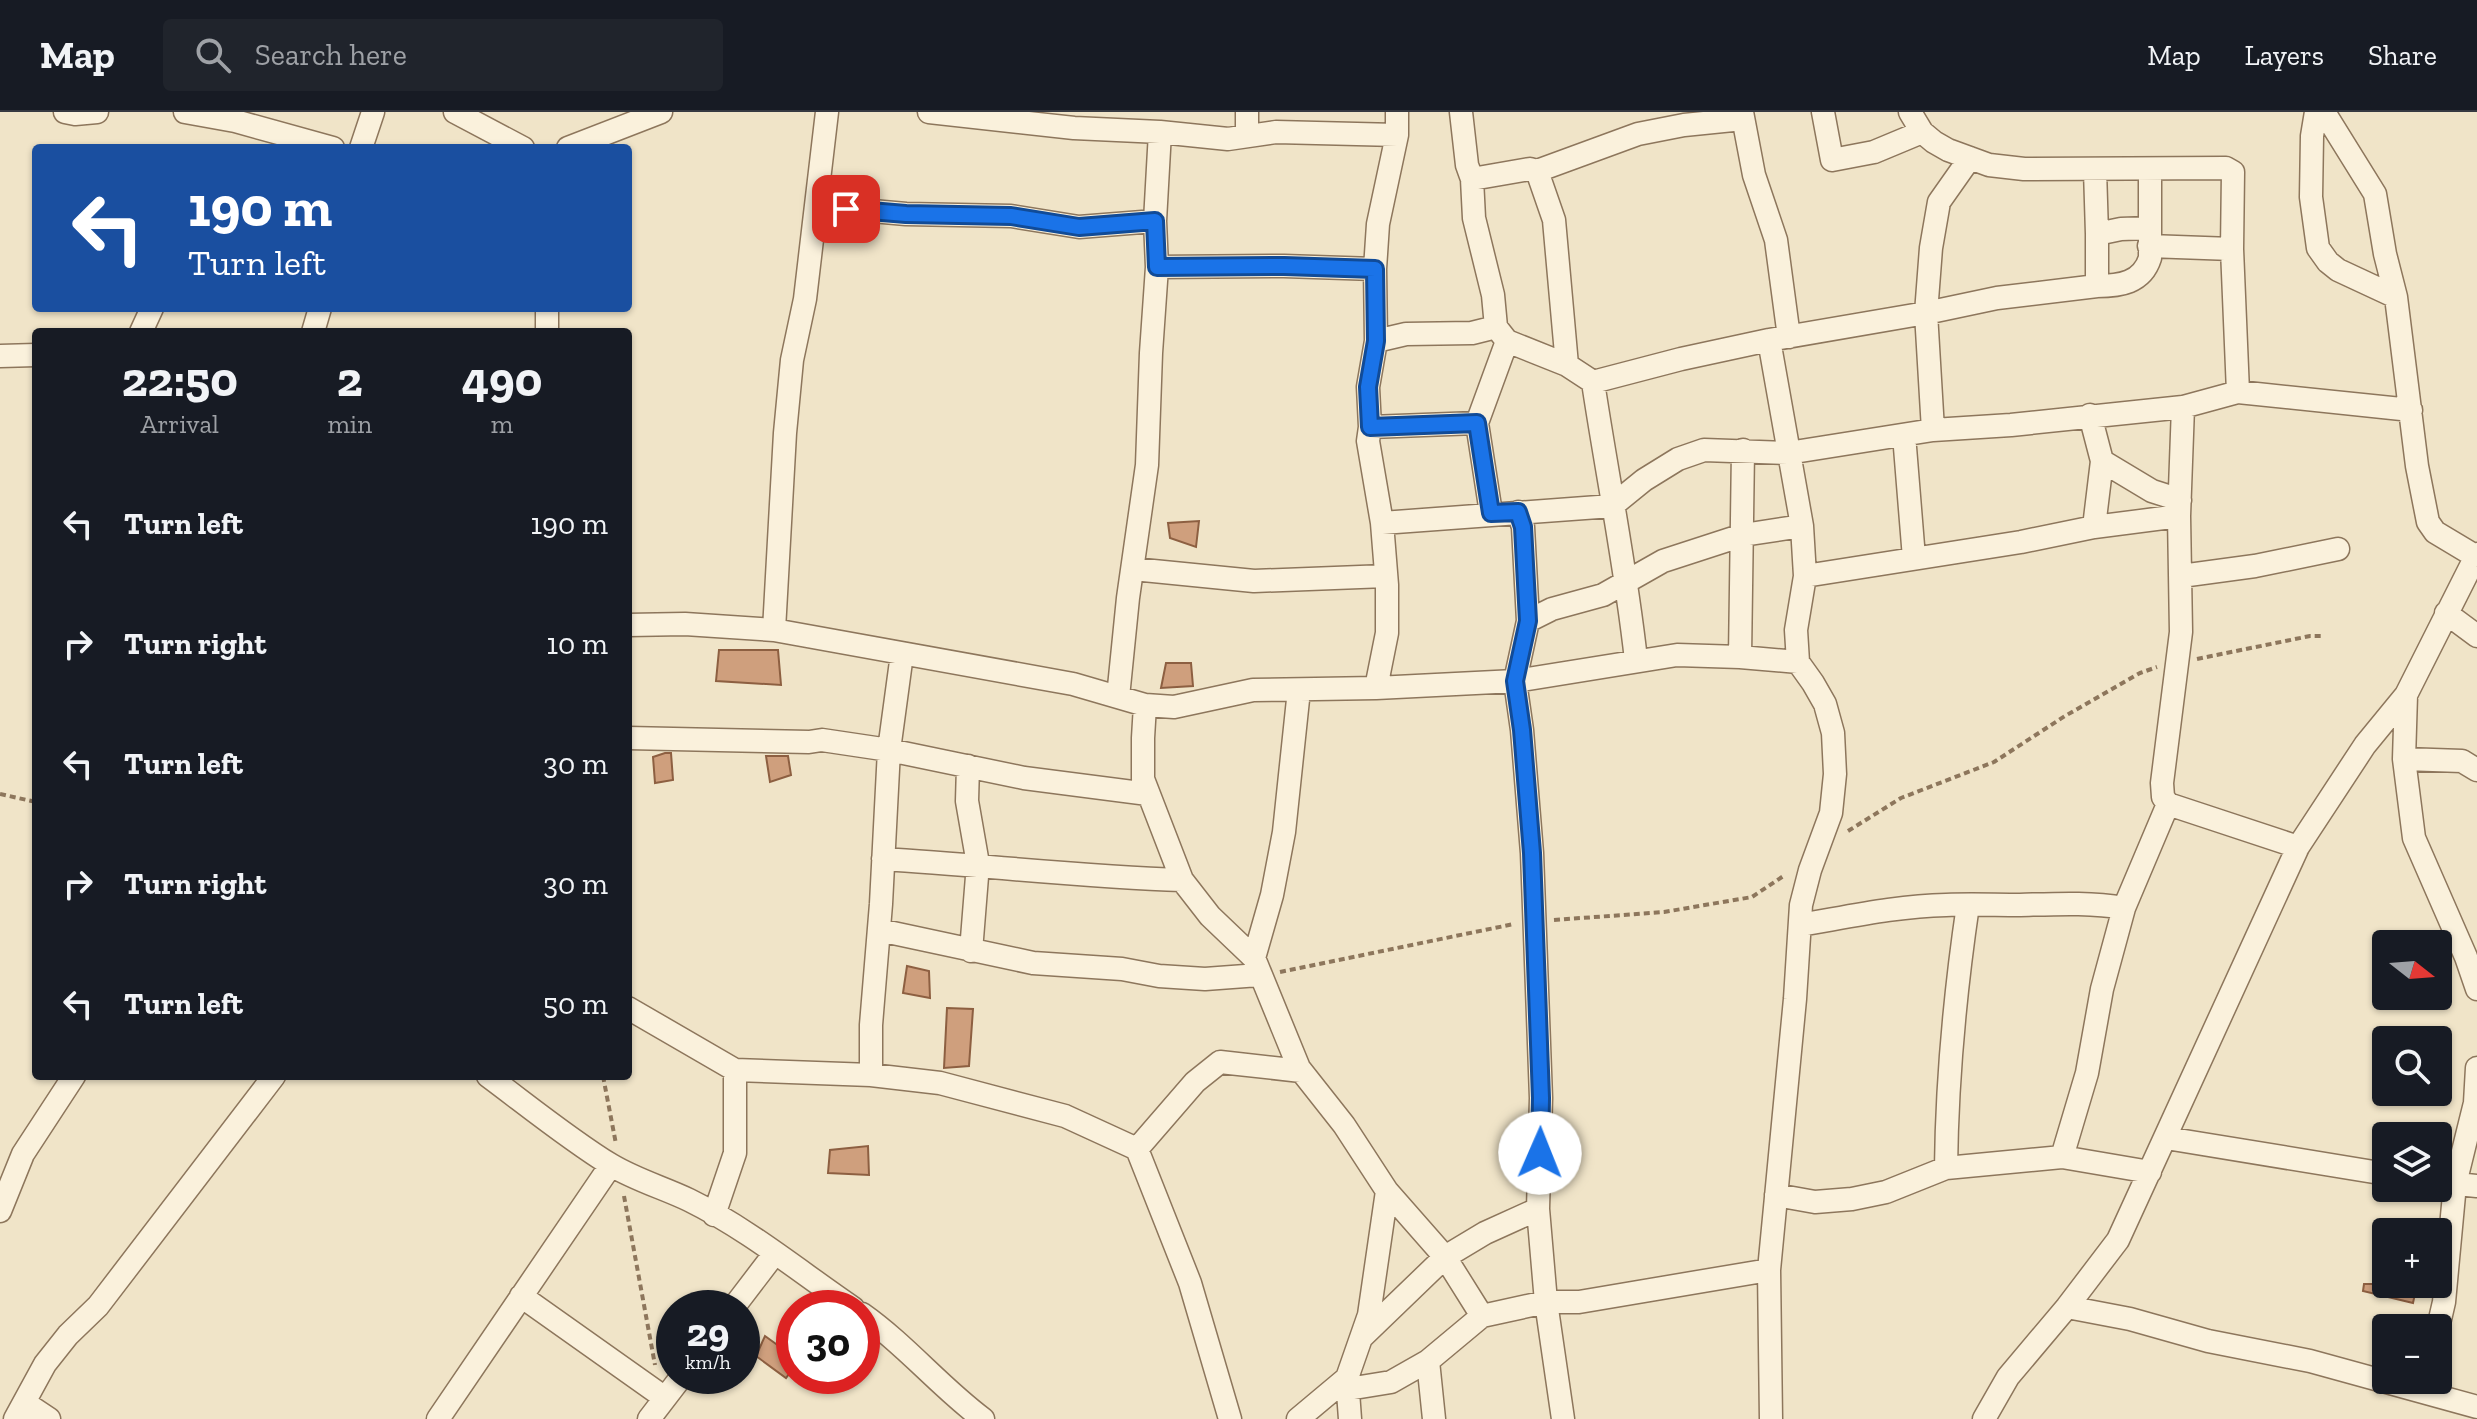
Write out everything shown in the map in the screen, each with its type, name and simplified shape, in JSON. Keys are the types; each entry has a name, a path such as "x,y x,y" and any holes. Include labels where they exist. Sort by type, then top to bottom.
{"street":[{"path":"65,112 97,112"},
{"path":"185,112 236,116 259,138 303,144"},
{"path":"362,144 373,112"},
{"path":"455,112 515,144"},
{"path":"578,144 661,112"},
{"path":"774,630 792,360 805,299 827,112"},
{"path":"929,112 1062,119 1228,139 1276,132 1397,135"},
{"path":"1247,112 1247,136"},
{"path":"1376,688 1387,633 1386,576 1382,523 1368,441 1368,387 1376,341 1378,224 1397,135 1397,112"},
{"path":"1461,112 1467,165 1472,179 1474,218 1501,334 1477,423 1491,513"},
{"path":"1823,112 1832,160 1874,152 1922,132"},
{"path":"1910,112 1922,132 1948,150 1989,165 2095,170 2226,168 2233,172 2232,249 2238,392"},
{"path":"2316,112 2312,136 2311,197 2318,248 2338,270 2396,297"},
{"path":"1988,1418 2008,1377 2118,1240 2298,847 2365,745 2406,695 2476,555 2435,532 2428,522 2417,466 2396,297 2375,194 2324,112"},
{"path":"1472,179 1530,169 1537,171 1636,123 1684,125 1742,116 1754,175 1776,240 1779,338 1788,453 1802,526 1805,576 1796,630 1798,662 1825,704 1833,733 1835,774 1831,813 1801,905 1769,1270 1771,1419"},
{"path":"1118,697 1147,465 1160,132"},
{"path":"1933,430 1926,313 1931,248 1939,202 1970,158"},
{"path":"1376,341 1406,334 1501,334 1567,365 1593,382 1779,338 1997,298 2117,286 2138,278 2147,266 2150,169"},
{"path":"2095,170 2097,286"},
{"path":"1537,171 1554,220 1567,365"},
{"path":"816,206 906,214 1011,216 1079,227 1155,221"},
{"path":"2097,234 2121,229 2149,237 2232,249"},
{"path":"1157,267 1375,269"},
{"path":"0,356 32,355"},
{"path":"1593,382 1627,581 1636,660"},
{"path":"1382,523 1612,506 1644,480 1678,459 1704,450 1788,453 1933,430 2183,407 2238,392 2411,410"},
{"path":"2183,407 2181,632 2162,783 2163,797 2168,804 2298,847"},
{"path":"2090,415 2102,461 2094,527"},
{"path":"1370,427 1477,423"},
{"path":"1904,435 1914,558"},
{"path":"1740,657 1743,450"},
{"path":"2102,461 2180,508"},
{"path":"1805,576 2021,542 2180,508"},
{"path":"1518,512 1523,527 1528,621 1515,681 1535,919 1541,1098 1538,1209 1546,1302 1563,1419"},
{"path":"1528,621 1552,609 1603,595 1663,561 1743,535 1802,526"},
{"path":"2181,576 2255,566 2338,549"},
{"path":"1133,569 1254,581 1386,576"},
{"path":"2446,613 2477,636"},
{"path":"632,625 685,624 774,630 1073,684 1145,705 1174,707 1253,690 1515,681 1677,655 1798,662"},
{"path":"871,1075 871,1025 889,750 902,654"},
{"path":"1256,966 1284,832 1299,690"},
{"path":"2406,695 2404,759 2414,838 2477,989"},
{"path":"1145,705 1143,779 1182,880 1256,966 1301,1071 1344,1125 1387,1191 1445,1257 1482,1316"},
{"path":"894,721 916,755"},
{"path":"632,738 822,740 916,755 1024,778 1148,794"},
{"path":"2404,759 2462,761 2477,770"},
{"path":"968,766 967,801 978,864 971,951"},
{"path":"2062,1157 2087,1073 2102,989 2124,908 2168,804"},
{"path":"883,859 978,864 1097,877 1182,880"},
{"path":"1800,925 1944,905 2065,902 2124,908"},
{"path":"1946,1168 1947,1095 1954,1007 1968,905"},
{"path":"879,930 1033,963 1122,969 1159,976 1205,979 1256,966"},
{"path":"632,1010 735,1070 871,1075 940,1083 1065,1116 1137,1149 1190,1283 1230,1419"},
{"path":"1137,1149 1195,1082 1220,1062 1301,1071"},
{"path":"2441,1314 2457,1184 2475,1103 2477,1068"},
{"path":"714,1215 735,1153 735,1070"},
{"path":"0,1211 23,1154 71,1080"},
{"path":"49,1419 20,1411 45,1364 68,1335 98,1306 271,1080"},
{"path":"494,1080 646,1183 689,1200 775,1253 827,1290"},
{"path":"2166,1138 2372,1172"},
{"path":"1776,1195 1815,1202 1852,1199 1886,1192 1946,1168 2062,1157 2150,1172"},
{"path":"438,1419 615,1161"},
{"path":"1350,1419 1348,1384 1369,1315 1387,1191"},
{"path":"1362,1336 1445,1257 1485,1233 1538,1209"},
{"path":"747,1290 775,1253"},
{"path":"1298,1419 1348,1384 1391,1382 1428,1361 1482,1316 1546,1302 1579,1302 1769,1270"},
{"path":"521,1296 665,1398"},
{"path":"2067,1307 2130,1319 2208,1341 2372,1374"},
{"path":"880,1327 953,1396 983,1419"},
{"path":"1428,1361 1434,1419"},
{"path":"649,1419 668,1394"},
{"path":"2445,1394 2477,1407"}],"path":[{"path":"1256,966 1305,968 1535,919 1664,912 1752,897 1816,855 1836,838 1901,798 1994,762 2140,673 2177,661 2324,636"},
{"path":"0,794 32,801"},
{"path":"604,1080 615,1161"},
{"path":"623,1187 655,1365"}],"building":[{"path":"1199,521 1196,547 1170,538 1168,523"},
{"path":"719,650 778,650 781,685 716,681"},
{"path":"1166,663 1191,663 1193,686 1161,688"},
{"path":"671,753 673,780 655,783 653,757"},
{"path":"766,756 788,756 791,775 770,782"},
{"path":"907,966 929,971 930,998 903,993"},
{"path":"947,1008 973,1009 969,1066 944,1068"},
{"path":"868,1146 869,1175 828,1173 830,1150"},
{"path":"2364,1284 2372,1284 2372,1293 2363,1291"},
{"path":"2392,1298 2414,1298 2413,1303"},
{"path":"765,1336 776,1344 776,1371 760,1359 760,1347"}],"route":[{"path":"846,209 906,214 1011,216 1079,227 1155,221 1157,267 1375,269 1376,341 1368,387 1370,427 1477,423 1491,513 1518,512 1523,527 1528,621 1515,681 1532,853 1541,1098 1540,1153"}]}
